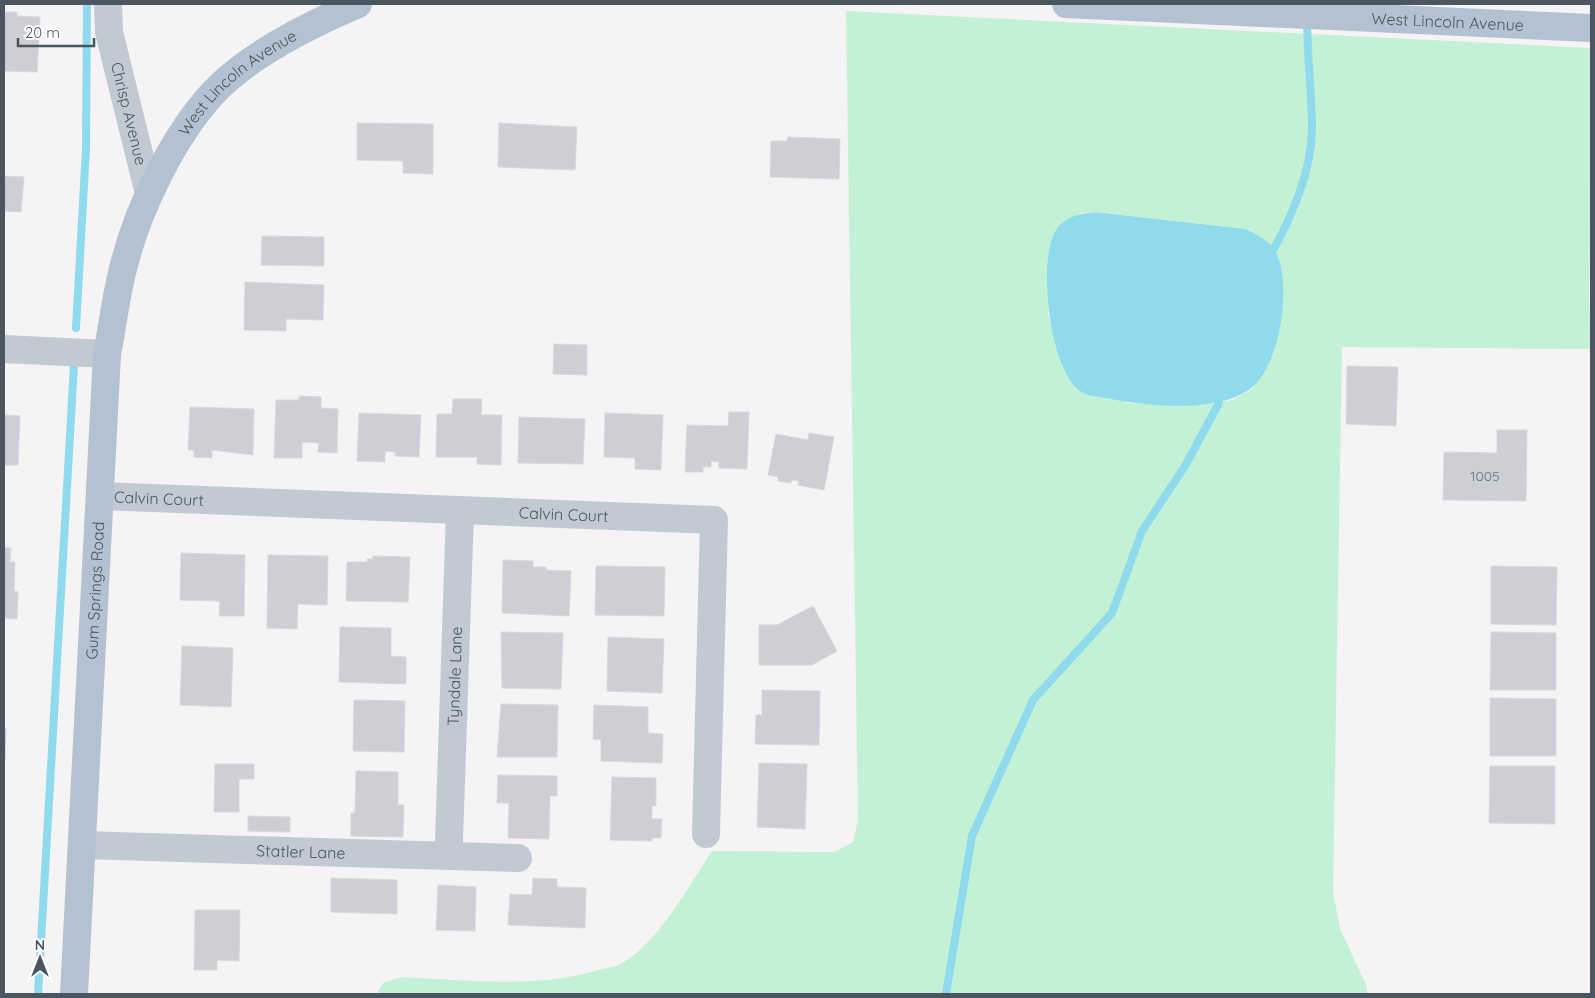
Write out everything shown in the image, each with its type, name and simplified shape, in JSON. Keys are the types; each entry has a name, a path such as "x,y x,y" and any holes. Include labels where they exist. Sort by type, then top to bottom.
{"main road":[{"name":"West Lincoln Avenue","path":"149,194 179,137 215,91 255,59 309,25 358,4"},
{"name":"West Lincoln Avenue","path":"1066,4 1591,28"},
{"name":"Gum Springs Road","path":"74,994 107,354 124,264 149,194"}],"street":[{"name":"Chrisp Avenue","path":"108,4 109,32 149,194"},
{"path":"4,349 107,354"},
{"name":"Calvin Court","path":"100,496 714,520 706,834"},
{"name":"Tyndale Lane","path":"449,841 460,511"},
{"name":"Statler Lane","path":"82,845 518,858"}],"green space":[{"path":"846,11 1591,48 1589,302 1591,349 1342,347 1333,892 1340,929 1367,987 1367,994 377,994 383,983 402,977 501,982 550,980 619,965 635,954 660,928 683,897 712,851 834,852 853,842 858,820","holes":["1095,212 1245,229 1277,338 1266,368 1252,389 1233,400 1219,403 1182,406 1127,403 1064,371 1048,312 1080,213"]}],"water":[{"path":"1095,212 1245,229 1263,239 1273,248 1280,262 1283,280 1281,322 1269,362 1261,378 1250,389 1236,397 1219,402 1180,406 1122,401 1092,396 1084,393 1072,383 1055,344 1050,319 1047,294 1049,249 1054,234 1061,224 1071,217"}],"building":[{"path":"4,12 17,12 17,16 40,17 37,72 4,71"},
{"path":"357,123 433,124 433,174 403,173 403,161 357,160"},
{"path":"499,123 577,127 575,170 498,167"},
{"path":"788,137 840,139 839,179 770,177 771,141 787,141"},
{"path":"4,176 24,177 21,212 4,211"},
{"path":"262,236 324,237 324,266 261,265"},
{"path":"245,282 324,285 323,320 286,319 286,331 244,330"},
{"path":"554,344 587,345 587,375 553,374"},
{"path":"1347,366 1398,367 1396,426 1346,424"},
{"path":"299,396 321,397 321,408 338,409 337,453 318,452 319,443 302,442 302,458 274,458 276,400 299,400"},
{"path":"453,399 482,399 481,415 502,415 501,465 477,464 477,457 436,457 437,414 452,414"},
{"path":"190,407 254,409 253,455 212,450 212,458 194,457 194,450 188,450"},
{"path":"729,412 749,412 747,469 719,468 719,462 711,461 711,467 703,467 703,472 685,472 687,425 728,426"},
{"path":"359,413 421,415 419,457 395,456 395,452 385,451 385,462 357,461"},
{"path":"605,413 663,415 661,470 635,469 635,458 604,457"},
{"path":"4,415 20,416 18,465 4,465"},
{"path":"519,417 585,419 583,464 518,463"},
{"path":"1497,430 1527,430 1526,501 1443,500 1444,452 1497,453"},
{"path":"809,433 834,437 824,490 798,485 799,481 792,480 791,483 778,481 778,477 768,475 776,434 808,440"},
{"path":"4,547 11,548 10,562 15,562 14,591 18,592 17,619 4,618"},
{"path":"181,553 245,555 244,616 219,616 220,601 180,600"},
{"path":"268,555 328,556 327,605 298,604 297,629 267,628"},
{"path":"373,556 410,557 408,602 346,601 347,562 367,562 367,559 373,559"},
{"path":"503,560 533,561 533,567 546,567 546,570 571,571 569,616 502,613"},
{"path":"596,566 665,567 664,616 595,615"},
{"path":"1491,566 1557,567 1556,625 1491,624"},
{"path":"813,606 837,651 812,665 759,665 759,625 777,625"},
{"path":"340,627 391,628 391,656 406,657 406,684 339,682"},
{"path":"501,632 563,633 561,689 502,688"},
{"path":"1491,632 1556,633 1556,690 1490,690"},
{"path":"608,637 664,639 662,693 607,691"},
{"path":"182,646 233,648 231,707 180,705"},
{"path":"762,690 820,691 819,745 755,744 756,715 762,715"},
{"path":"1490,698 1556,699 1556,756 1490,756"},
{"path":"354,700 405,701 404,752 353,751"},
{"path":"501,704 558,705 557,757 497,757"},
{"path":"594,705 648,707 648,733 663,734 662,763 601,761 601,740 593,739"},
{"path":"4,728 6,728 5,761 4,761"},
{"path":"759,763 807,764 805,829 757,827"},
{"path":"215,764 254,764 254,779 239,779 239,812 214,812"},
{"path":"1490,766 1555,766 1555,824 1489,823"},
{"path":"356,771 398,772 398,805 404,805 403,837 351,836 351,813 355,813"},
{"path":"498,775 557,776 557,796 550,796 549,839 508,838 509,803 497,803"},
{"path":"612,777 656,778 656,806 652,806 652,819 662,819 661,838 652,838 652,841 610,840"},
{"path":"248,816 290,817 290,832 248,831"},
{"path":"331,878 397,880 397,914 331,912"},
{"path":"533,878 557,879 557,887 586,888 585,928 508,925 510,894 532,895"},
{"path":"438,885 476,887 475,931 436,930"},
{"path":"195,910 240,910 239,961 217,960 217,970 194,970"}],"waterway":[{"path":"76,328 86,149 87,4"},
{"path":"1274,249 1300,192 1311,146 1312,116 1307,18"},
{"path":"38,994 74,365"},
{"path":"946,994 972,836 1033,700 1112,613 1142,531 1185,466 1219,403"}]}
